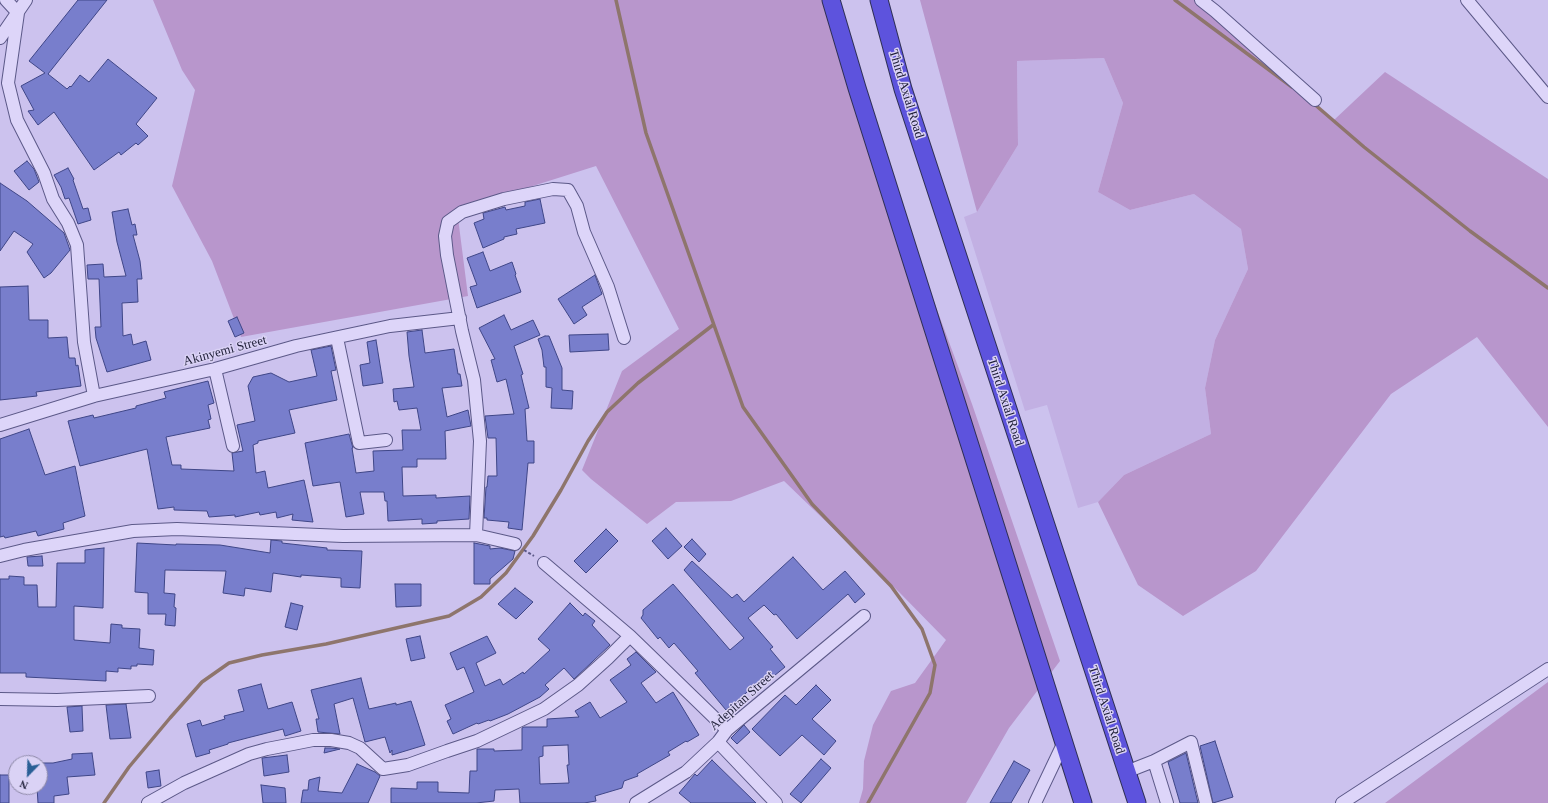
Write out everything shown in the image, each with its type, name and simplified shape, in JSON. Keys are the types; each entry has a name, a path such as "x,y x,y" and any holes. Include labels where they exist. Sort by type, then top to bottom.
{"highway":[{"path":"830,0 1083,803"},
{"name":"Third Axial Road","path":"879,0 903,89 1137,803"}],"street":[{"path":"6,0 18,13"},
{"path":"0,38 26,0"},
{"path":"1201,0 1315,100"},
{"path":"1467,0 1548,97"},
{"path":"18,13 8,83 17,120 44,173 53,198 68,223 77,245 84,342 94,396"},
{"path":"476,535 480,441 474,380 447,255 445,236 448,222 462,212 504,199 553,188 568,190 577,206 584,232 608,287 624,338"},
{"name":"Akinyemi Street","path":"0,425 94,396 215,369 296,346 390,326 460,318"},
{"path":"337,338 359,443 386,440"},
{"path":"215,369 233,446"},
{"path":"0,556 24,550 133,531 176,529 343,536 476,535 518,546"},
{"path":"540,560 630,636 727,730"},
{"name":"Adepitan Street","path":"636,803 686,772 718,742 727,730 864,616"},
{"path":"148,803 184,783 267,748 331,740 349,743 360,748 383,769 408,765 440,754 477,741 544,709 578,685 630,636"},
{"path":"1342,803 1548,669"},
{"path":"0,699 57,700 150,696"},
{"path":"718,742 776,803"},
{"path":"1035,803 1064,742"},
{"path":"1126,772 1154,761 1191,742 1206,803"},
{"path":"1154,761 1167,803"}],"path":[{"path":"518,546 540,560"}],"shaded area":[{"path":"153,0 838,0 861,105 972,404 1060,661 1009,728 966,803 859,803 863,789 864,761 873,725 891,691 915,683 946,640 899,592 784,481 731,501 676,502 647,524 582,470 622,371 679,329 596,166 457,210 468,296 241,337 212,261 172,186 195,90 182,70"},
{"path":"920,0 1194,0 1334,120 1385,72 1548,179 1548,427 1477,337 1391,394 1256,571 1183,616 1138,585 1098,502 1124,475 1211,434 1205,388 1215,340 1248,269 1241,229 1194,194 1130,210 1098,192 1123,103 1104,58 1017,61 1018,145 977,212"},
{"path":"1104,58 1123,103 1098,192 1130,210 1194,194 1241,229 1248,269 1215,340 1205,388 1211,434 1124,475 1098,502 1078,508 1047,405 1025,411 964,217 977,212 1018,145 1017,61"},
{"path":"1548,682 1548,803 1385,803"}],"building":[{"path":"78,0 107,0 48,74 67,89 70,86 71,87 80,75 89,82 108,59 157,98 136,124 148,136 138,145 136,143 121,155 119,152 94,170 54,112 38,125 28,111 34,110 21,86 45,73 29,61"},
{"path":"27,161 34,169 39,182 29,190 14,171"},
{"path":"68,168 74,179 73,180 83,209 88,208 91,220 78,224 69,198 65,199 61,187 54,175"},
{"path":"0,183 27,201 64,233 70,250 51,273 44,278 27,252 33,244 14,231 0,251"},
{"path":"540,199 545,223 516,229 517,234 504,237 504,239 483,248 474,223 484,219 483,213 505,207 506,210 525,206 525,202"},
{"path":"128,209 132,225 135,224 137,235 133,235 140,261 142,279 137,279 138,302 122,303 123,336 131,334 133,345 146,341 151,360 107,372 96,338 95,327 101,327 99,279 88,279 87,265 103,264 104,277 126,276 117,242 112,212"},
{"path":"483,252 490,271 512,262 521,292 477,308 470,287 477,285 467,258"},
{"path":"595,275 602,294 582,307 587,315 574,324 558,299"},
{"path":"28,286 29,320 48,320 48,338 67,337 69,358 75,358 76,366 78,365 81,386 36,392 37,396 0,400 0,287"},
{"path":"504,315 511,330 533,320 540,335 514,346 523,374 521,375 529,408 525,409 527,441 534,441 534,463 528,463 522,530 508,528 509,522 487,520 487,518 484,518 488,476 497,476 496,438 488,438 485,416 514,414 506,379 497,382 491,360 495,359 479,328"},
{"path":"237,317 244,333 235,337 228,321"},
{"path":"422,330 425,353 454,349 458,374 460,374 462,386 442,388 447,417 468,410 471,426 445,431 446,459 417,459 417,467 402,467 403,496 436,495 436,498 470,496 469,519 437,521 437,523 422,524 422,519 388,521 387,501 385,501 384,492 360,492 364,514 346,517 340,482 313,486 305,443 349,434 353,448 356,473 374,471 373,451 403,450 402,430 421,430 417,408 399,410 397,401 394,402 393,389 414,387 407,332"},
{"path":"608,334 609,350 570,352 569,335"},
{"path":"549,336 562,368 562,390 573,391 572,409 551,408 552,388 546,387 546,367 544,367 542,350 538,339"},
{"path":"376,340 383,383 363,386 360,365 370,363 367,342"},
{"path":"331,346 336,370 331,371 337,400 289,410 295,433 258,441 258,443 253,445 256,473 265,471 268,488 304,480 313,522 292,520 293,514 277,518 276,512 260,515 259,512 235,517 235,515 209,517 207,511 174,510 174,507 158,509 147,449 80,466 68,421 93,415 94,418 136,408 136,406 166,398 164,392 208,381 214,403 208,405 211,419 208,420 210,428 166,437 172,465 181,465 181,469 234,471 232,453 243,451 237,425 255,421 248,386 253,377 271,373 289,382 317,376 311,350"},
{"path":"29,429 45,475 75,466 85,516 63,523 64,529 38,536 36,531 5,538 4,536 0,537 0,439"},
{"path":"666,528 682,546 668,559 652,541"},
{"path":"606,529 618,541 586,573 574,561"},
{"path":"692,539 706,554 699,562 684,547"},
{"path":"271,540 282,541 282,543 327,548 327,550 362,551 360,588 341,587 341,578 301,575 301,577 273,573 271,592 245,588 244,596 223,593 226,571 165,570 164,593 175,594 175,626 165,625 166,614 148,614 148,593 135,592 137,543 220,545 270,553"},
{"path":"474,543 490,546 490,549 500,548 515,551 513,559 490,579 490,584 474,584"},
{"path":"104,548 103,608 74,606 74,640 110,643 111,624 122,625 122,628 140,629 139,648 154,650 153,665 137,664 137,666 131,666 131,669 118,668 118,672 106,671 106,681 26,677 26,673 0,673 0,579 9,579 9,576 24,577 24,585 37,585 38,607 56,607 57,563 85,563 85,550"},
{"path":"42,556 43,566 28,566 27,557"},
{"path":"793,557 823,590 845,571 865,594 855,603 848,594 797,639 776,614 774,615 764,605 748,618 773,647 770,649 785,667 769,680 766,676 726,710 695,673 698,671 674,643 669,648 660,637 658,639 641,618 643,615 643,610 673,584 730,650 744,638 684,570 692,561 732,598 737,594 744,602"},
{"path":"395,584 421,584 421,606 396,607"},
{"path":"515,588 533,602 516,619 498,604"},
{"path":"291,603 303,606 297,630 285,627"},
{"path":"570,603 583,616 585,613 595,621 592,625 610,645 574,679 564,668 545,685 549,689 540,697 508,714 490,721 477,723 453,734 447,721 451,719 445,705 474,692 464,667 457,670 450,653 487,636 496,653 476,663 485,686 500,679 503,685 523,672 524,674 550,650 538,639"},
{"path":"420,636 425,658 411,661 406,639"},
{"path":"636,652 656,672 641,683 656,703 673,692 699,735 668,752 670,755 637,774 638,776 624,781 622,788 595,796 596,801 584,803 520,803 519,789 495,790 494,801 476,803 391,803 391,788 417,789 417,782 438,782 438,792 469,793 470,771 477,771 477,749 494,749 494,751 522,750 522,728 524,727 547,727 547,719 579,717 575,711 590,702 600,718 627,702 610,680 631,665 627,659","holes":["568,745 569,765 567,765 569,783 540,784 539,757 543,756 543,746"]},
{"path":"361,678 369,709 411,701 425,745 392,755 392,750 390,753 385,737 365,742 353,698 334,704 340,734 318,732 316,719 319,719 311,690"},
{"path":"261,684 268,709 292,702 301,731 285,736 283,729 228,743 209,750 210,753 196,757 187,724 200,720 202,726 225,719 224,716 244,711 238,690"},
{"path":"816,685 831,700 812,719 836,741 824,755 802,735 780,756 752,729 785,695 796,705"},
{"path":"126,704 131,738 110,739 106,705"},
{"path":"82,706 83,731 70,732 67,707"},
{"path":"744,725 750,732 737,744 731,738"},
{"path":"1215,741 1233,797 1213,803 1200,746"},
{"path":"325,748 330,748 340,749 324,753"},
{"path":"92,753 95,775 67,777 69,794 54,796 54,803 38,803 38,795 48,795 48,763 72,759 72,754"},
{"path":"1186,753 1198,803 1180,803 1168,762"},
{"path":"287,755 289,772 264,776 262,758"},
{"path":"821,759 831,768 801,803 790,794"},
{"path":"712,760 756,803 691,803 679,793 695,774 697,776"},
{"path":"1014,761 1030,770 1011,803 990,803"},
{"path":"357,764 375,772 380,776 368,803 301,803 303,790 308,790 309,780 320,777 318,791 342,793"},
{"path":"159,770 161,786 148,788 146,772"},
{"path":"0,775 8,775 9,803 0,803"},
{"path":"261,785 285,788 286,803 263,803"}],"waterway":[{"path":"616,0 646,133 743,407 812,504 891,586 922,629 935,665 930,693 868,803"},
{"path":"1175,0 1292,87"},
{"path":"1313,103 1364,147 1470,231 1548,288"},
{"path":"104,803 129,767 202,682 229,663 262,655 326,644 449,616 481,597 506,573 533,536 588,441 607,412 638,383 713,325"}]}
